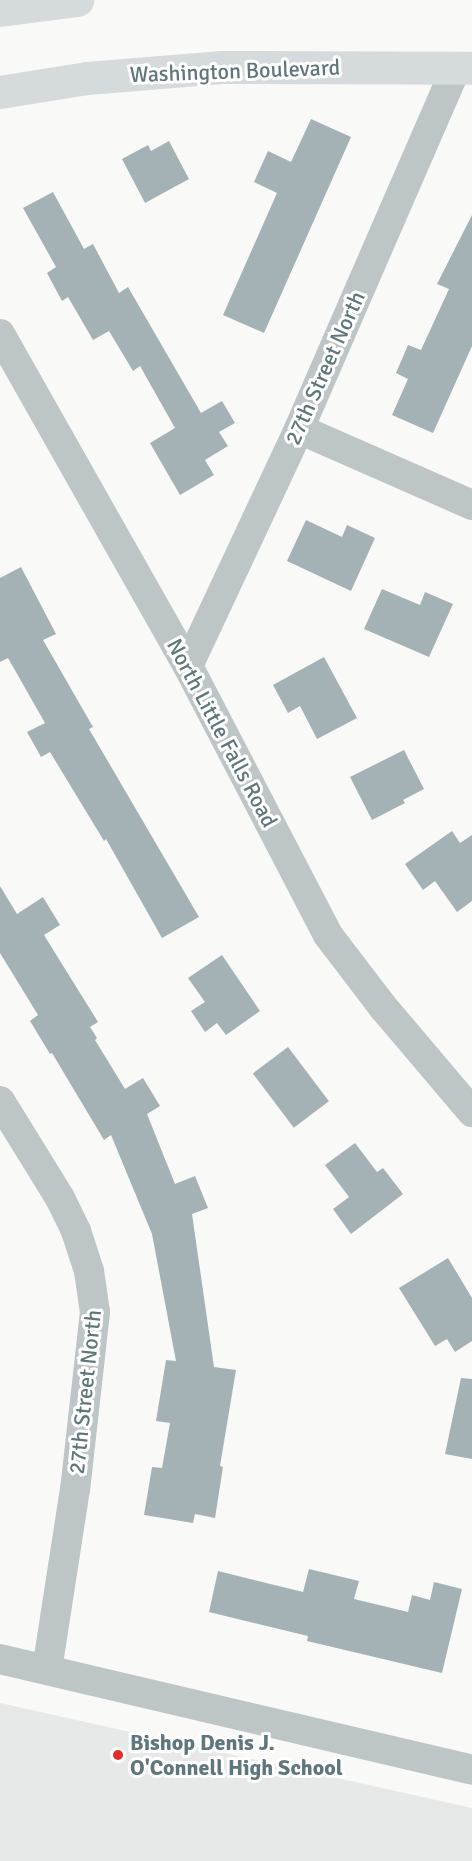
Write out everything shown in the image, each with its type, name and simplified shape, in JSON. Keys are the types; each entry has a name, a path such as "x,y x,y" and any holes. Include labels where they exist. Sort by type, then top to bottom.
{"main road":[{"path":"0,10 77,0"},
{"name":"Washington Boulevard","path":"0,92 87,78 222,67 464,68"}],"street":[{"name":"27th Street North","path":"188,666 464,68"},
{"name":"North Little Falls Road","path":"0,334 188,666 328,935 383,1007 472,1112"},
{"path":"299,429 472,505"},
{"name":"27th Street North","path":"0,1101 66,1209 85,1253 95,1312 70,1522 48,1670"},
{"path":"0,1659 472,1770"}],"shaded area":[{"name":"Bishop Denis J. O'Connell High School","path":"0,1703 472,1808 472,1861 0,1861"}],"building":[{"path":"311,119 351,137 264,333 223,315 277,193 254,182 268,151 291,162"},
{"path":"169,141 189,179 145,203 122,159 148,145 151,151"},
{"path":"53,192 84,249 93,244 119,293 128,287 201,413 222,401 235,423 219,432 228,446 205,460 214,475 180,495 150,443 175,428 140,366 133,371 109,331 93,340 68,297 62,301 47,273 56,267 23,208"},
{"path":"472,215 472,346 433,433 392,415 408,379 396,373 408,345 421,350 449,289 437,284"},
{"path":"306,520 342,537 347,525 375,538 351,591 287,561"},
{"path":"21,567 56,634 43,640 93,727 89,729 199,917 162,938 106,839 104,841 50,752 41,757 27,732 45,723 8,658 0,662 0,578"},
{"path":"382,589 420,605 425,592 453,604 429,657 364,629"},
{"path":"324,657 357,718 317,739 300,706 288,713 273,685"},
{"path":"404,750 424,789 403,800 405,803 372,820 350,777"},
{"path":"452,831 460,843 472,835 472,901 457,912 435,881 423,890 405,864"},
{"path":"0,886 17,914 43,897 60,925 44,935 98,1022 90,1027 97,1038 95,1040 125,1089 143,1078 160,1106 147,1114 175,1184 195,1176 208,1208 192,1214 214,1367 236,1370 220,1466 223,1467 215,1518 195,1514 193,1523 144,1515 152,1467 162,1468 170,1423 156,1421 166,1360 176,1361 152,1234 111,1135 104,1140 52,1053 50,1054 30,1021 38,1015 0,953"},
{"path":"222,955 260,1011 226,1035 217,1023 205,1032 191,1011 205,1002 188,978"},
{"path":"288,1047 329,1101 294,1128 253,1073"},
{"path":"355,1143 377,1172 383,1168 403,1194 351,1234 333,1209 349,1197 325,1165"},
{"path":"448,1258 472,1298 472,1341 455,1352 447,1339 435,1346 399,1288"},
{"path":"461,1378 472,1379 472,1459 445,1454"},
{"path":"309,1569 359,1581 354,1599 408,1612 412,1595 430,1600 434,1582 462,1589 442,1673 307,1641 308,1636 209,1612 218,1571 303,1592"}],"place":[{"name":"Bishop Denis J. O'Connell High School","path":"118,1755"}]}
